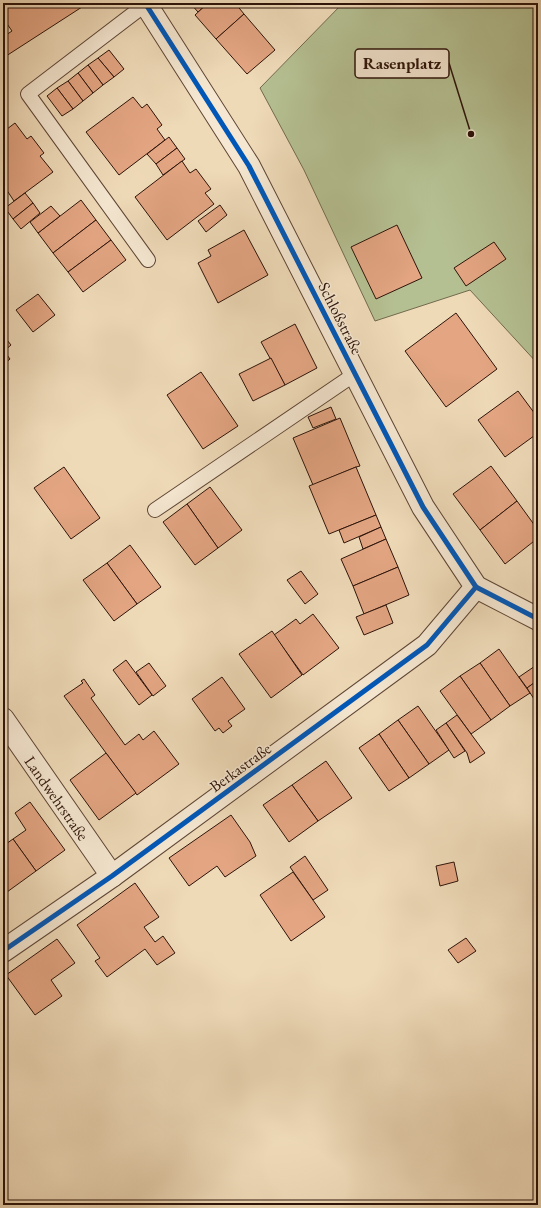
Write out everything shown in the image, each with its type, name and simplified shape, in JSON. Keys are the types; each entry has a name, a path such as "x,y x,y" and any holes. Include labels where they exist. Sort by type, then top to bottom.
{"street":[{"name":"Schloßstraße","path":"146,4 249,166 423,507 476,587 538,619"},
{"name":"Berkastraße","path":"3,951 112,876 427,645 476,587"},
{"name":"Landwehrstraße","path":"3,719 112,876"}],"lane":[{"path":"146,4 28,94 148,260"},
{"path":"155,510 355,374"}],"green space":[{"path":"343,3 538,3 538,364 470,290 375,321 304,170 260,88"}],"building":[{"path":"3,3 79,3 82,7 3,58 3,37 12,31 3,18"},
{"path":"190,3 208,3 198,12"},
{"path":"208,3 235,3 244,14 216,39 195,15"},
{"path":"244,14 275,50 247,74 216,39"},
{"path":"109,50 124,69 114,77 98,58"},
{"path":"98,58 114,77 103,85 88,65"},
{"path":"88,65 103,85 93,93 78,73"},
{"path":"78,73 93,93 83,101 68,81"},
{"path":"68,81 83,101 73,109 57,88"},
{"path":"57,88 73,109 62,116 47,96"},
{"path":"133,97 142,108 147,104 162,125 157,129 165,140 119,175 86,132"},
{"path":"15,123 27,139 31,136 44,153 40,156 53,172 14,201 6,189 3,191 3,132"},
{"path":"169,137 177,148 156,164 147,154"},
{"path":"177,148 185,159 163,175 156,164"},
{"path":"182,161 190,173 196,169 211,189 205,193 214,204 167,240 135,197"},
{"path":"25,193 33,203 13,219 5,208"},
{"path":"81,200 96,220 53,253 38,233"},
{"path":"33,203 40,213 21,229 13,219"},
{"path":"220,205 227,215 206,232 198,221"},
{"path":"51,206 60,216 38,233 30,222"},
{"path":"96,220 111,240 68,272 53,253"},
{"path":"397,225 422,278 376,299 351,247"},
{"path":"244,230 268,275 218,303 198,263 211,256 208,250"},
{"path":"111,240 126,260 83,292 68,272"},
{"path":"494,242 506,259 466,286 454,268"},
{"path":"38,294 55,315 33,332 16,310"},
{"path":"456,313 497,369 446,407 405,351"},
{"path":"295,324 317,368 285,385 261,342"},
{"path":"3,335 11,345 4,351 10,359 3,365"},
{"path":"271,358 285,385 253,401 239,374"},
{"path":"201,372 238,426 203,449 167,395"},
{"path":"518,391 538,418 538,433 505,457 478,420"},
{"path":"331,407 336,419 313,428 308,417"},
{"path":"340,418 360,466 313,485 293,438"},
{"path":"491,466 517,501 480,530 453,494"},
{"path":"64,467 100,518 71,539 34,488"},
{"path":"356,467 376,515 329,534 309,486"},
{"path":"210,487 242,530 218,548 187,504"},
{"path":"517,501 538,530 538,538 505,564 480,530"},
{"path":"187,504 218,548 195,565 163,522"},
{"path":"376,515 381,527 344,543 339,530"},
{"path":"381,527 386,539 363,549 359,537"},
{"path":"386,539 398,567 353,586 341,559"},
{"path":"130,545 161,587 137,604 107,563"},
{"path":"107,563 137,604 114,621 83,580"},
{"path":"398,567 409,595 364,614 353,586"},
{"path":"301,571 318,594 305,604 287,580"},
{"path":"386,605 393,623 364,635 356,617"},
{"path":"313,614 339,648 303,675 274,635 296,619 300,624"},
{"path":"272,631 302,675 271,698 239,654"},
{"path":"499,649 530,693 510,706 480,663"},
{"path":"126,660 152,695 139,705 113,670"},
{"path":"149,663 166,686 153,696 136,672"},
{"path":"480,663 510,706 491,720 460,676"},
{"path":"538,664 538,680 527,688 519,677"},
{"path":"460,676 491,720 471,734 440,691"},
{"path":"222,677 245,709 228,721 232,726 223,733 219,728 215,731 192,699"},
{"path":"84,679 95,695 91,698 125,745 139,734 143,740 154,731 179,764 137,795 64,696 83,683 81,681"},
{"path":"538,680 538,696 534,699 527,688"},
{"path":"418,706 449,750 429,764 398,720"},
{"path":"457,715 485,753 470,763 467,753 446,723"},
{"path":"398,720 429,764 409,778 379,734"},
{"path":"446,723 465,751 454,758 436,730"},
{"path":"379,734 409,778 389,791 359,748"},
{"path":"106,753 136,793 99,820 70,780"},
{"path":"326,761 352,798 318,821 292,785"},
{"path":"292,785 318,821 289,842 263,805"},
{"path":"30,802 65,850 36,871 13,839 26,830 15,813"},
{"path":"231,815 250,842 256,856 225,877 217,866 189,886 169,858"},
{"path":"13,839 36,871 7,892 3,887 3,846"},
{"path":"305,856 328,890 313,900 290,867"},
{"path":"454,862 458,881 440,886 436,866"},
{"path":"293,872 325,917 291,941 260,895"},
{"path":"135,883 159,917 144,927 155,942 163,936 175,953 157,965 145,949 107,977 95,961 100,958 77,925"},
{"path":"466,938 476,951 458,963 448,950"},
{"path":"57,939 75,963 51,980 62,996 35,1015 6,975"}],"cycle path":[{"path":"145,3 249,166 423,507 476,587 538,619"},
{"path":"3,951 112,876 427,645 476,587"}],"place":[{"name":"Rasenplatz","path":"471,134"}]}
